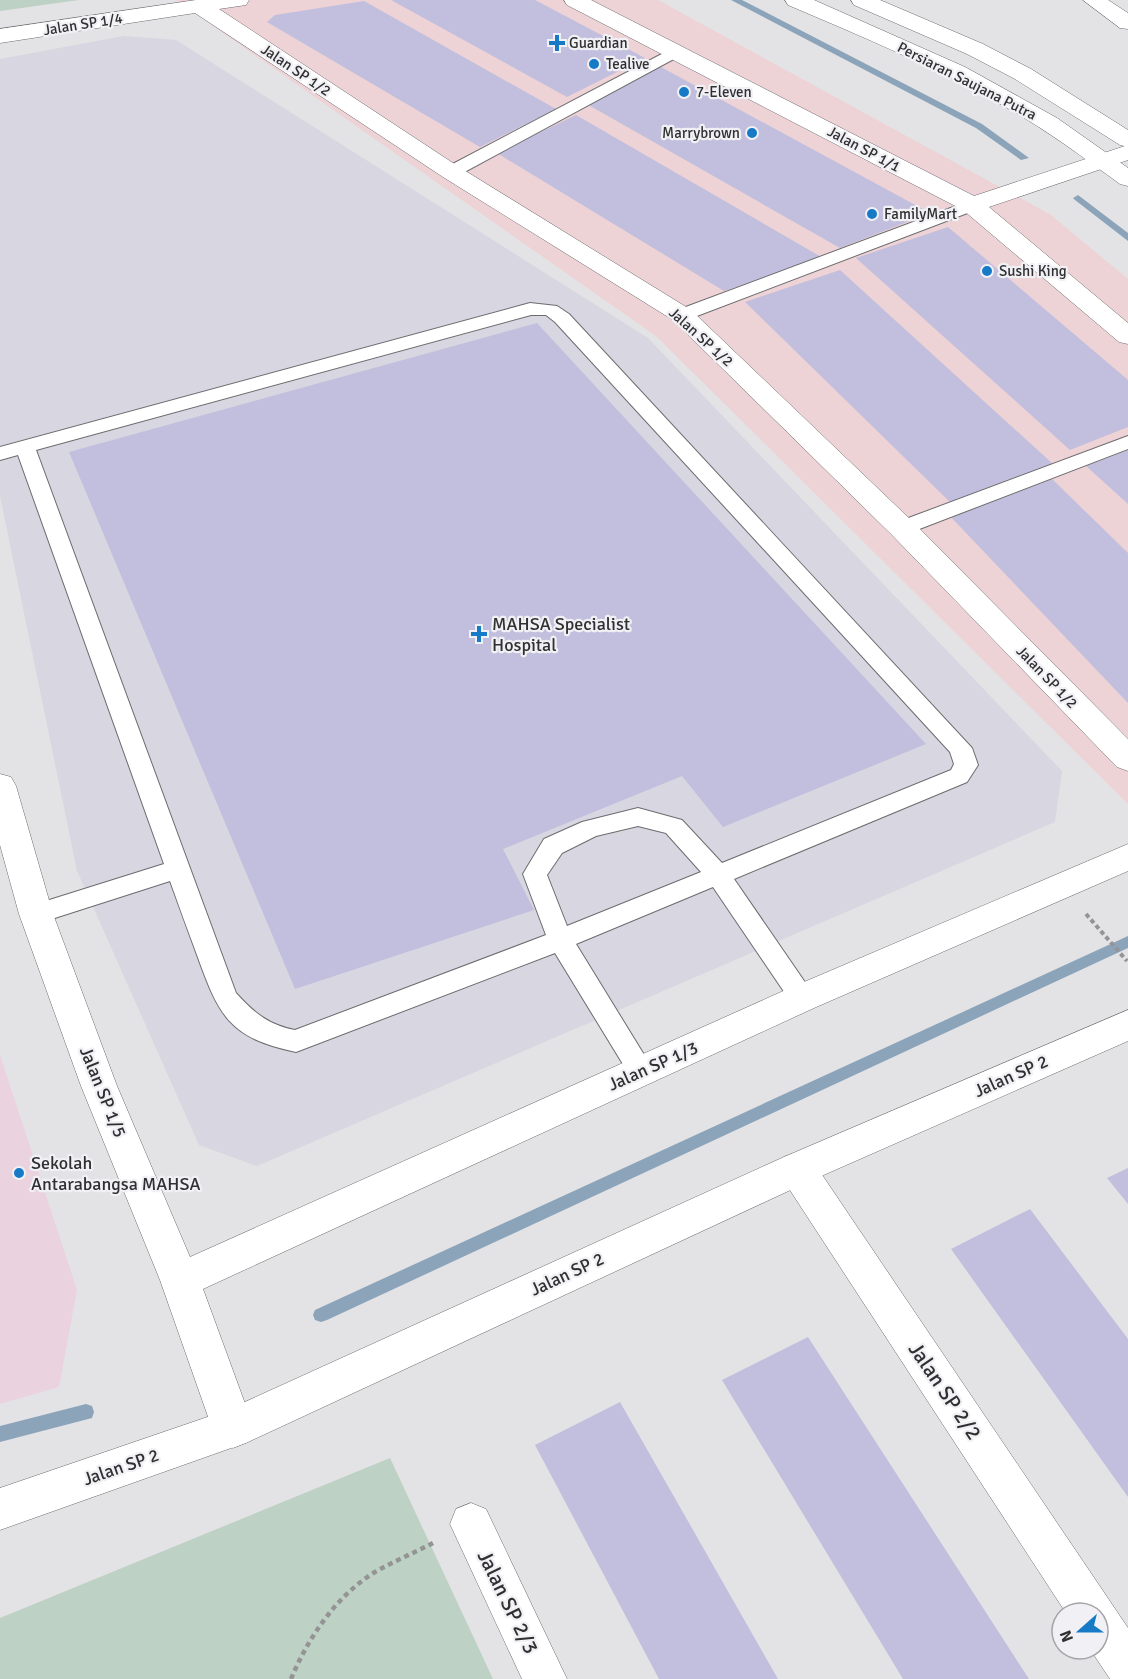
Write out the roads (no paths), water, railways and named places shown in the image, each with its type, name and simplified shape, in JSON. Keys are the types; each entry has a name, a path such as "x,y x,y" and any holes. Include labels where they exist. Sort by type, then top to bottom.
{"street":[{"name":"Jalan SP 1/4","path":"0,36 238,0"},
{"name":"Jalan SP 1/1","path":"574,0 677,51 972,205 1128,336"},
{"name":"Persiaran Saujana Putra","path":"796,0 943,65 992,91 1048,123 1128,179"},
{"name":"Persiaran Saujana Putra","path":"862,0 975,49 1023,74 1128,140"},
{"path":"1094,0 1128,24"},
{"name":"Jalan SP 1/2","path":"199,6 451,172 682,315 902,528 1128,759"},
{"path":"972,205 1128,152"},
{"name":"Jalan SP 1/5","path":"0,786 36,914 99,1086 180,1280 233,1428"},
{"name":"Jalan SP 1/3","path":"180,1280 802,998 1128,857"},
{"name":"Jalan SP 2","path":"0,1509 233,1428 797,1169 1128,1025"},
{"name":"Jalan SP 2/2","path":"797,1169 1084,1601"},
{"name":"Jalan SP 2/3","path":"471,1524 545,1679"},
{"path":"1110,1640 1128,1667"}],"lane":[{"path":"451,172 677,51"},
{"path":"682,315 972,205"},
{"path":"0,454 25,447 530,309 550,310 570,326 960,748 966,765 959,776 560,940 296,1041 269,1036 247,1024 225,998 25,447"},
{"path":"902,528 1128,442"},
{"path":"640,1071 560,940 535,874 553,846 590,828 638,817 674,826 719,876 802,998"},
{"path":"36,914 178,869"}],"waterway":[{"path":"735,0 979,126 1024,158"},
{"path":"1078,198 1128,238"},
{"path":"321,1315 1128,942"},
{"path":"0,1434 86,1412"}],"place":[{"name":"Guardian","path":"557,43"},
{"name":"Tealive","path":"594,64"},
{"name":"7-Eleven","path":"684,92"},
{"name":"Marrybrown","path":"752,133"},
{"name":"FamilyMart","path":"872,214"},
{"name":"Sushi King","path":"987,271"},
{"name":"MAHSA Specialist Hospital","path":"479,634"},
{"name":"Sekolah Antarabangsa MAHSA","path":"19,1173"}]}
